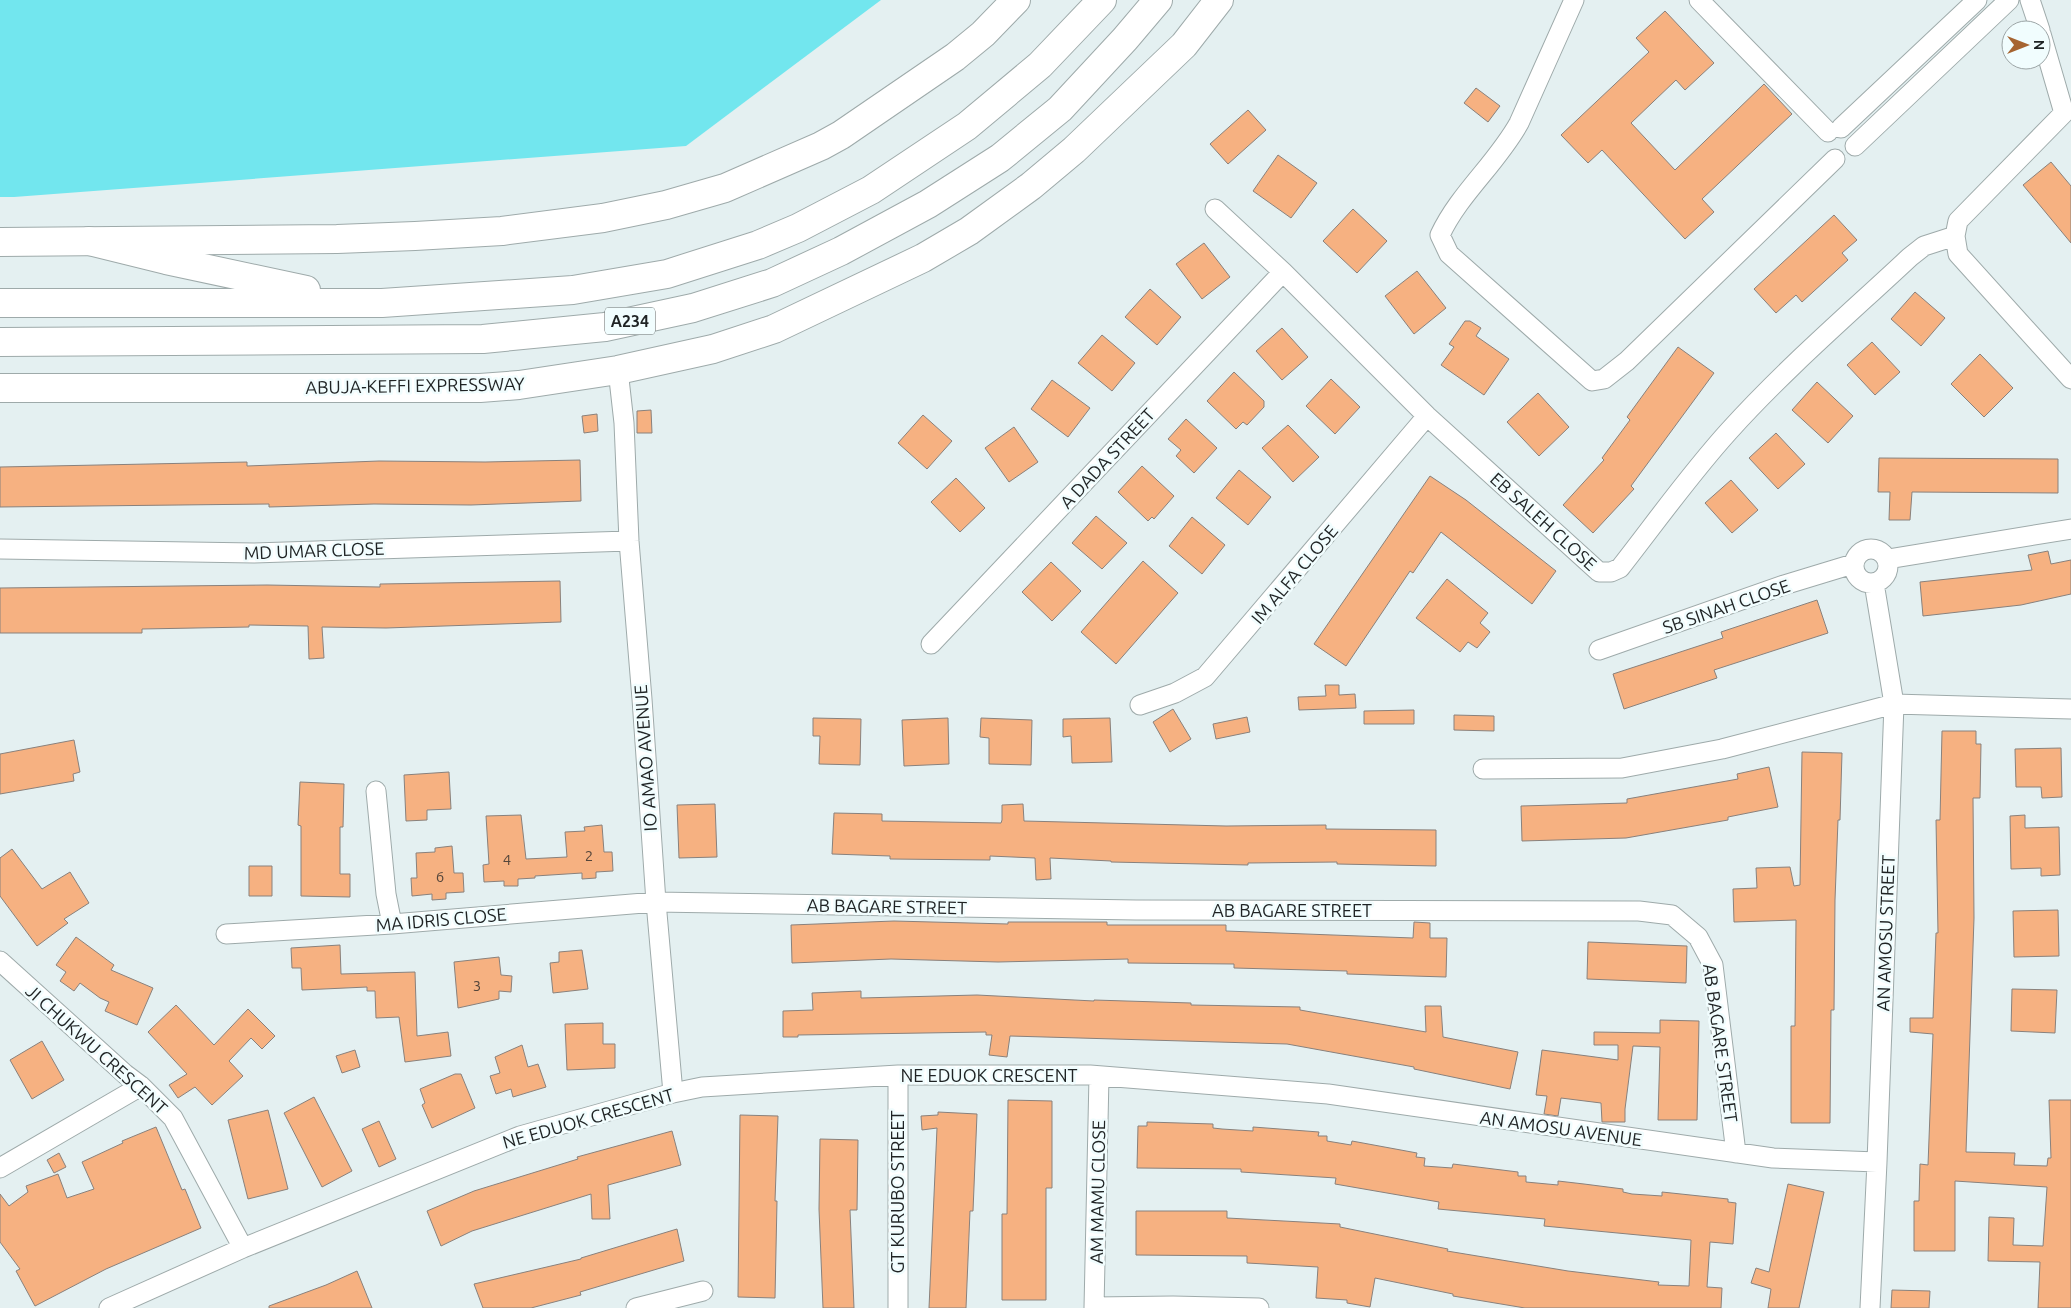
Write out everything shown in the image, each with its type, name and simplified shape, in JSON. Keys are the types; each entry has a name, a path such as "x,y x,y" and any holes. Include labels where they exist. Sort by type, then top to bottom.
{"highway":[{"path":"0,242 337,239 483,232 603,218 666,205 725,188 821,146 955,57 983,34 1016,0"},
{"name":"A234","path":"0,303 382,303 573,290 667,274 758,245 798,228 871,190 967,126 1040,65 1102,0"},
{"name":"A234","path":"0,342 483,339 604,326 693,308 772,283 841,251 928,204 1000,158 1060,109 1125,39 1158,0"},
{"name":"ABUJA-KEFFI EXPRESSWAY","path":"0,388 480,388 519,385 618,370 706,351 774,329 915,262 970,231 1031,186 1096,130 1184,45 1218,0"},
{"path":"89,241 282,286 382,303"}],"street":[{"path":"1574,0 1551,48 1519,124 1509,142 1447,220 1440,235 1449,254 1592,381 1604,379 1627,361 1835,159"},
{"path":"1699,0 1834,130 1849,131 1854,138 1855,146"},
{"path":"1978,0 1824,138 1823,145 1825,151 1835,159 1842,160 1848,157 1855,146 2004,5"},
{"path":"2030,0 2037,20"},
{"path":"2051,68 2064,113 1958,221 1956,245 2071,379"},
{"name":"EB SALEH CLOSE","path":"1215,209 1283,272 1427,416 1599,572 1611,572 1620,568 1693,473 1729,431 1767,391 1910,257 1924,246 1956,245"},
{"name":"A DADA STREET","path":"931,644 1283,272"},
{"name":"IO AMAO AVENUE","path":"618,370 624,424 629,541 656,902 673,1093"},
{"name":"IM ALFA CLOSE","path":"1140,705 1175,692 1205,677 1427,416"},
{"path":"1888,559 2071,529"},
{"name":"MD UMAR CLOSE","path":"0,549 254,552 629,541"},
{"path":"1876,548 1888,559 1887,574 1882,580 1874,583 1859,579 1854,564 1861,551 1876,548"},
{"name":"SB SINAH CLOSE","path":"1598,650 1784,585 1854,564"},
{"name":"AN AMOSU STREET","path":"1874,583 1894,704 1877,1162"},
{"path":"1483,770 1622,768 1722,749 1894,704 2071,709"},
{"path":"376,791 386,894 392,924"},
{"name":"MA IDRIS CLOSE","path":"226,934 392,924 656,902"},
{"name":"AB BAGARE STREET","path":"656,902 1136,910 1639,912 1672,915 1698,937 1713,965 1736,1153"},
{"name":"JI CHUKWU CRESCENT","path":"0,961 174,1118 242,1248"},
{"name":"NE EDUOK CRESCENT","path":"109,1308 242,1248 520,1136 673,1093 702,1087 898,1075 1099,1076"},
{"name":"GT KURUBO STREET","path":"898,1075 898,1308"},
{"name":"AN AMOSU AVENUE","path":"1099,1076 1328,1094 1773,1158 1877,1162"},
{"name":"AM MAMU CLOSE","path":"1094,1307 1099,1076"},
{"path":"0,1168 140,1086"},
{"path":"1870,1308 1877,1162"},
{"path":"636,1308 703,1291"},
{"path":"1094,1307 1259,1308"}],"shaded area":[{"path":"0,0 881,0 686,146 0,197"}],"building":[{"path":"1665,11 1714,63 1685,90 1676,80 1631,123 1675,170 1764,84 1792,114 1702,199 1714,212 1685,239 1602,150 1588,163 1561,135 1649,52 1636,38"},
{"path":"1476,88 1500,106 1488,122 1464,103"},
{"path":"1248,110 1266,130 1228,164 1210,144"},
{"path":"1278,155 1317,183 1291,218 1253,191"},
{"path":"2051,162 2071,186 2071,243 2023,185"},
{"path":"1353,209 1387,241 1357,273 1323,241"},
{"path":"1834,215 1857,240 1842,253 1848,260 1802,302 1796,295 1776,313 1754,289"},
{"path":"1204,243 1230,277 1202,299 1176,264"},
{"path":"1417,271 1446,308 1414,334 1385,296"},
{"path":"1150,289 1181,317 1157,345 1125,317"},
{"path":"1915,292 1945,318 1921,346 1891,319"},
{"path":"1465,321 1470,321 1481,328 1476,336 1509,359 1484,395 1441,365 1454,347 1449,344"},
{"path":"1282,328 1308,357 1282,380 1256,351"},
{"path":"1102,335 1135,363 1112,391 1078,363"},
{"path":"1872,342 1900,372 1875,395 1847,365"},
{"path":"1678,347 1714,373 1631,486 1634,489 1593,533 1563,505 1604,460 1602,458 1630,420 1627,417"},
{"path":"1980,354 2013,388 1984,417 1951,384"},
{"path":"1234,372 1264,401 1264,407 1247,425 1243,422 1236,429 1207,401"},
{"path":"1331,379 1360,407 1335,434 1306,406"},
{"path":"1052,380 1090,408 1068,437 1031,409"},
{"path":"1817,382 1853,416 1828,443 1792,410"},
{"path":"1538,393 1569,427 1539,456 1507,422"},
{"path":"651,410 652,433 637,433 637,411"},
{"path":"597,414 598,431 584,433 582,416"},
{"path":"923,415 952,441 927,469 898,443"},
{"path":"1186,419 1217,448 1194,473 1176,456 1181,450 1168,439"},
{"path":"1288,425 1319,457 1293,482 1262,448"},
{"path":"1014,427 1038,462 1009,482 985,448"},
{"path":"1776,433 1805,464 1778,489 1749,458"},
{"path":"1879,458 2058,459 2058,493 1912,492 1910,520 1889,520 1890,492 1878,492"},
{"path":"580,460 581,501 471,505 374,504 269,507 269,504 0,507 0,467 247,462 247,466 379,461 485,462"},
{"path":"1142,466 1174,496 1154,519 1152,517 1148,521 1118,492"},
{"path":"1239,470 1271,497 1248,525 1216,498"},
{"path":"1430,476 1466,500 1556,571 1532,604 1441,532 1413,573 1410,571 1346,666 1314,644"},
{"path":"956,478 985,508 960,532 931,502"},
{"path":"1731,480 1758,510 1732,533 1705,503"},
{"path":"1096,516 1127,543 1102,569 1072,543"},
{"path":"1192,517 1225,545 1202,574 1169,546"},
{"path":"2048,551 2051,564 2071,560 2071,594 2021,605 1923,616 1920,582 2032,570 2028,555"},
{"path":"1143,561 1178,593 1116,664 1081,632"},
{"path":"1051,562 1081,591 1052,621 1022,592"},
{"path":"1447,579 1488,613 1480,623 1490,632 1477,648 1468,642 1460,652 1416,618"},
{"path":"560,581 561,622 386,628 322,627 324,658 309,659 308,626 249,625 249,627 142,629 142,633 0,633 0,588 267,585 380,587 380,584"},
{"path":"1817,600 1828,633 1714,670 1717,678 1624,709 1613,674 1723,638 1721,632"},
{"path":"1325,685 1339,685 1339,695 1355,694 1356,708 1299,710 1298,697 1326,696"},
{"path":"1173,709 1191,739 1170,752 1153,722"},
{"path":"1414,710 1414,724 1364,724 1364,711"},
{"path":"1454,715 1494,716 1494,731 1454,730"},
{"path":"1247,717 1250,732 1216,739 1213,724"},
{"path":"813,718 861,719 860,765 819,764 820,736 813,736"},
{"path":"948,718 949,764 904,766 902,720"},
{"path":"981,718 1032,720 1031,765 989,764 989,738 980,737"},
{"path":"1110,718 1112,762 1072,763 1071,736 1063,737 1063,719"},
{"path":"1942,731 1976,731 1976,744 1981,744 1980,798 1973,798 1974,918 1966,1152 2015,1153 2014,1165 2047,1166 2048,1158 2051,1158 2049,1100 2071,1100 2071,1308 2038,1308 2040,1262 1988,1261 1989,1217 2014,1218 2013,1245 2043,1246 2047,1187 1955,1181 1955,1251 1914,1251 1914,1201 1919,1201 1920,1164 1928,1165 1933,1034 1910,1032 1910,1018 1933,1018 1936,933 1938,933 1936,820 1940,820"},
{"path":"74,740 80,772 73,774 74,781 0,794 0,754"},
{"path":"2061,748 2062,797 2042,798 2041,787 2016,787 2015,749"},
{"path":"1802,752 1842,753 1835,900 1834,1010 1831,1010 1830,1123 1791,1123 1791,1026 1795,1026 1796,920 1734,922 1733,889 1757,888 1756,868 1790,867 1794,886 1800,885"},
{"path":"1769,767 1778,807 1728,817 1728,820 1626,838 1522,841 1521,806 1627,803 1627,799 1738,779 1737,774"},
{"path":"449,772 451,809 427,810 427,820 406,821 404,775"},
{"path":"300,782 344,784 343,827 340,827 340,874 350,874 350,897 301,896 301,826 298,825"},
{"path":"715,804 717,857 679,858 677,805"},
{"path":"1023,804 1024,821 1226,826 1326,825 1326,829 1436,830 1436,866 1337,864 1337,862 1248,863 1248,865 1111,862 1050,858 1051,879 1036,880 1035,858 990,856 990,860 890,859 890,856 832,854 834,813 882,814 882,821 1001,823 1002,805"},
{"path":"521,815 526,859 567,857 565,832 585,831 584,827 602,825 604,852 612,852 613,871 596,872 596,878 582,879 582,873 535,876 535,878 518,879 518,886 504,886 504,881 484,882 483,865 489,864 486,816"},
{"path":"2025,815 2025,828 2059,827 2060,875 2041,876 2041,868 2011,869 2010,816"},
{"path":"452,846 454,873 463,873 464,892 446,893 446,899 432,900 432,894 412,896 411,878 417,878 416,853 435,852 435,848"},
{"path":"12,849 42,889 70,872 89,903 64,919 68,923 37,946 0,896 0,858"},
{"path":"249,866 272,866 272,896 249,896"},
{"path":"2058,910 2059,956 2014,957 2013,911"},
{"path":"894,921 1008,924 1008,922 1107,922 1107,925 1226,925 1226,931 1413,938 1414,922 1430,923 1430,938 1447,938 1446,977 1347,974 1347,971 1234,968 1234,964 1128,963 1128,959 998,962 891,959 792,963 791,925"},
{"path":"76,937 114,965 111,970 153,988 137,1025 105,1011 109,1002 100,998 80,983 74,991 60,981 66,972 56,965"},
{"path":"1588,942 1687,946 1686,983 1587,979"},
{"path":"340,945 341,974 415,972 417,1036 448,1032 451,1056 405,1062 399,1017 376,1018 375,991 367,991 367,987 302,990 301,968 292,968 291,948"},
{"path":"582,950 588,989 553,993 550,963 559,962 559,952"},
{"path":"499,957 501,975 512,976 511,992 499,991 499,999 458,1008 454,962"},
{"path":"2012,989 2057,990 2055,1033 2011,1031"},
{"path":"861,991 861,998 977,995 1094,1001 1191,1003 1191,1005 1300,1007 1300,1010 1426,1032 1425,1006 1441,1006 1443,1037 1518,1052 1510,1089 1414,1069 1414,1067 1287,1044 1010,1036 1007,1057 989,1055 992,1035 986,1035 986,1032 798,1035 798,1037 783,1037 783,1011 813,1010 812,993"},
{"path":"176,1005 214,1045 248,1009 275,1036 262,1049 251,1038 229,1061 243,1076 212,1105 195,1087 178,1098 169,1085 187,1074 148,1032"},
{"path":"1660,1020 1699,1021 1697,1120 1658,1120 1660,1047 1633,1046 1625,1122 1602,1122 1601,1103 1561,1098 1558,1116 1544,1114 1547,1096 1536,1095 1542,1050 1618,1060 1618,1045 1594,1045 1594,1032 1660,1033"},
{"path":"603,1023 603,1044 615,1044 615,1068 567,1070 565,1024"},
{"path":"42,1041 64,1080 32,1099 10,1060"},
{"path":"522,1045 528,1067 538,1064 546,1087 513,1097 511,1089 496,1094 490,1076 500,1073 495,1057"},
{"path":"355,1050 360,1067 342,1073 336,1056"},
{"path":"455,1074 461,1074 475,1108 432,1128 422,1105 425,1103 420,1089"},
{"path":"314,1097 352,1171 322,1187 284,1113"},
{"path":"1008,1100 1052,1101 1052,1188 1046,1188 1046,1300 1002,1300 1002,1214 1007,1214"},
{"path":"268,1110 288,1189 248,1199 228,1120"},
{"path":"938,1112 977,1114 966,1308 929,1308 937,1128 922,1130 921,1116 938,1115"},
{"path":"740,1115 778,1116 775,1201 777,1201 775,1298 738,1297"},
{"path":"379,1121 396,1159 379,1167 362,1129"},
{"path":"1147,1122 1213,1124 1213,1128 1253,1131 1253,1127 1319,1132 1318,1136 1327,1136 1327,1141 1351,1145 1352,1141 1417,1153 1416,1157 1425,1158 1424,1166 1452,1168 1453,1164 1518,1172 1518,1176 1526,1176 1526,1182 1558,1185 1558,1181 1623,1189 1623,1192 1632,1194 1662,1196 1662,1192 1728,1199 1728,1202 1736,1203 1733,1244 1710,1242 1707,1287 1722,1288 1721,1308 1525,1308 1453,1296 1453,1294 1375,1278 1370,1307 1347,1303 1347,1300 1316,1298 1318,1267 1247,1263 1247,1256 1136,1255 1136,1211 1227,1211 1227,1218 1340,1224 1340,1227 1448,1249 1447,1251 1568,1271 1659,1282 1658,1285 1689,1286 1691,1240 1544,1226 1545,1219 1438,1209 1439,1202 1335,1184 1336,1178 1241,1172 1241,1169 1137,1168 1138,1126 1147,1126"},
{"path":"156,1127 182,1190 185,1189 201,1228 106,1269 35,1306 16,1271 20,1269 0,1242 0,1194 9,1206 28,1192 26,1186 58,1174 67,1198 94,1189 82,1162 123,1143 122,1141"},
{"path":"672,1131 681,1165 608,1185 610,1219 592,1219 591,1194 472,1231 441,1246 427,1211 474,1191 578,1159 577,1157"},
{"path":"820,1139 858,1140 857,1210 850,1210 854,1308 823,1308 819,1209"},
{"path":"59,1153 66,1167 54,1173 47,1160"},
{"path":"1788,1184 1824,1192 1799,1308 1768,1308 1771,1289 1751,1283 1756,1268 1769,1272"},
{"path":"677,1229 684,1261 580,1292 581,1295 531,1308 483,1308 474,1284 581,1259"},
{"path":"357,1271 372,1308 269,1308 269,1306 326,1285"},
{"path":"1892,1290 1930,1291 1929,1308 1891,1308"}]}
